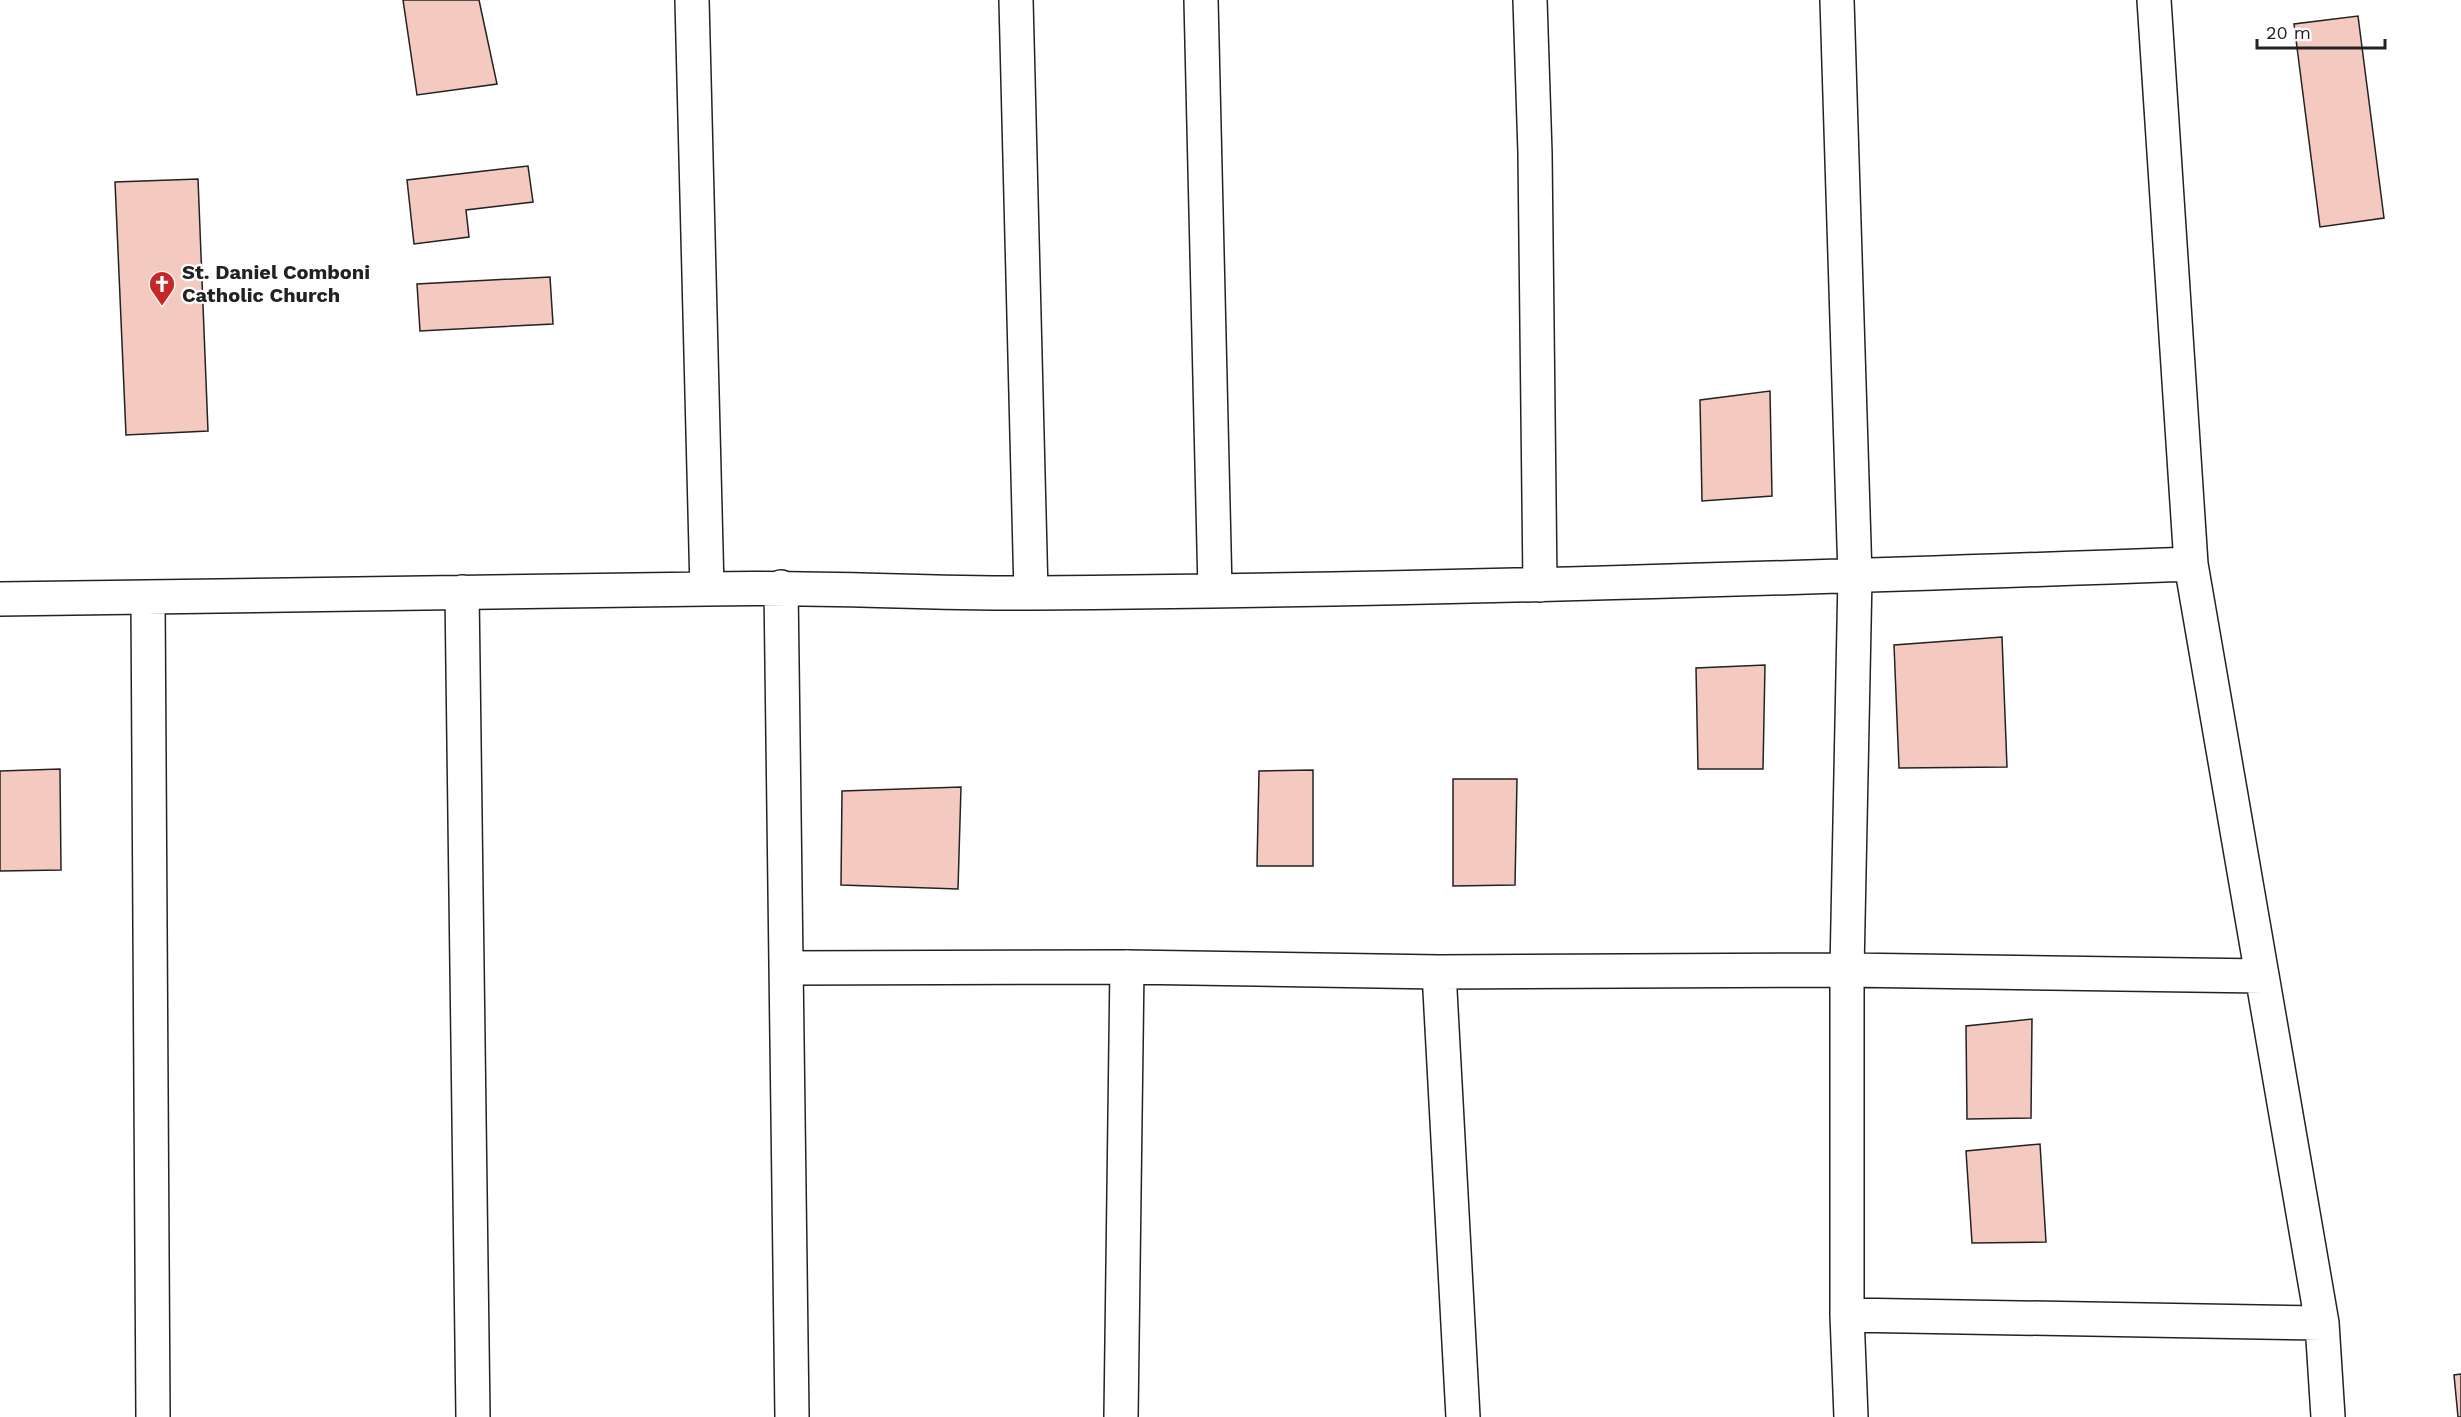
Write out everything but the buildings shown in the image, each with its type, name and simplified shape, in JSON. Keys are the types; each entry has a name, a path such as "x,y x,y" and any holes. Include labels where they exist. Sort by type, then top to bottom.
{"street":[{"path":"692,0 707,589"},
{"path":"1016,0 1031,593"},
{"path":"1201,0 1215,590"},
{"path":"1530,0 1535,153 1540,585"},
{"path":"1837,0 1855,576 1846,970 1847,1315 1851,1417"},
{"path":"2154,0 2191,564 2322,1323 2328,1417"},
{"path":"0,599 781,587 1031,593 1540,585 2191,564"},
{"path":"781,587 792,1417"},
{"path":"462,592 473,1417"},
{"path":"148,598 153,1417"},
{"path":"787,968 1127,967 1439,972 1846,970 2262,976"},
{"path":"1120,1417 1127,967"},
{"path":"1439,972 1463,1417"},
{"path":"1847,1315 2322,1323"}],"place":[{"name":"St. Daniel Comboni Catholic Church","path":"162,307"}]}
